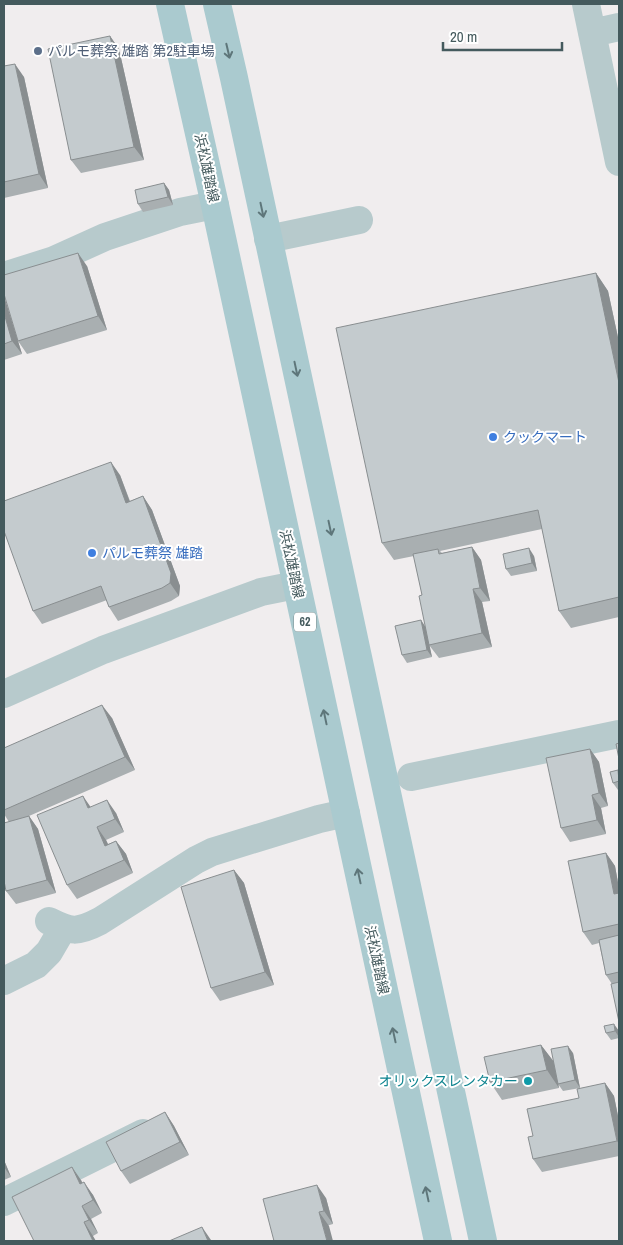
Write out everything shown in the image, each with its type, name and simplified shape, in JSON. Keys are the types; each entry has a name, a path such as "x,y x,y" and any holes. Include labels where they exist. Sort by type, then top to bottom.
{"main road":[{"name":"浜松雄踏線","path":"170,4 438,1241"},
{"path":"216,4 483,1241"}],"street":[{"path":"586,4 619,162"},
{"path":"592,33 619,27"},
{"path":"4,276 54,260 105,237 180,212 215,205"},
{"path":"268,239 359,220"},
{"path":"4,694 103,650 262,592 296,585"},
{"path":"411,777 619,734"},
{"path":"4,981 36,965 49,952 56,924 65,929 84,930 212,852 346,813"},
{"path":"4,1202 169,1120"}],"building":[{"path":"110,36 134,147 71,160 48,49"},
{"path":"15,64 39,174 4,182 4,66"},
{"path":"164,183 168,197 138,204 135,190"},
{"path":"78,253 98,316 18,341 4,294 4,275"},
{"name":"クックマート","path":"596,273 619,383 619,597 559,611 538,510 382,543 336,328"},
{"path":"4,313 12,341 4,344"},
{"name":"パルモ葬祭 雄踏","path":"111,462 126,503 143,496 171,573 170,583 162,588 109,607 101,586 33,611 4,531 4,501"},
{"path":"472,547 480,588 473,589 482,633 429,645 419,596 422,595 413,554 438,549 439,554"},
{"path":"529,548 532,563 506,569 503,554"},
{"path":"421,620 427,650 402,655 395,626"},
{"path":"102,705 125,757 4,810 4,748"},
{"path":"619,743 619,759 616,744"},
{"path":"590,749 599,793 592,795 597,820 561,828 546,758"},
{"path":"618,770 619,781 613,783 610,772"},
{"path":"83,796 88,808 107,800 115,819 97,827 105,846 116,841 124,860 67,885 37,815"},
{"path":"29,816 47,880 6,891 4,881 4,823"},
{"path":"606,853 614,894 619,893 619,924 583,932 568,861"},
{"path":"234,870 265,972 211,988 181,887"},
{"path":"619,935 619,972 606,975 599,940"},
{"path":"619,982 619,1022 611,984"},
{"path":"614,1024 615,1031 606,1033 604,1026"},
{"path":"541,1045 547,1070 490,1082 484,1057"},
{"path":"568,1046 575,1080 558,1084 551,1049"},
{"path":"605,1083 617,1141 533,1159 528,1137 533,1136 527,1109 579,1098 577,1089"},
{"path":"165,1112 180,1142 121,1171 106,1142"},
{"path":"72,1167 80,1184 84,1182 93,1200 82,1206 89,1220 84,1222 93,1241 34,1241 12,1197"},
{"path":"317,1185 324,1211 319,1212 327,1241 274,1241 263,1199"},
{"path":"202,1227 208,1241 169,1241"}],"place":[{"name":"パルモ葬祭 雄踏 第2駐車場","path":"38,51"},
{"name":"クックマート","path":"493,437"},
{"name":"パルモ葬祭 雄踏","path":"92,553"},
{"name":"オリックスレンタカー","path":"528,1081"}]}
